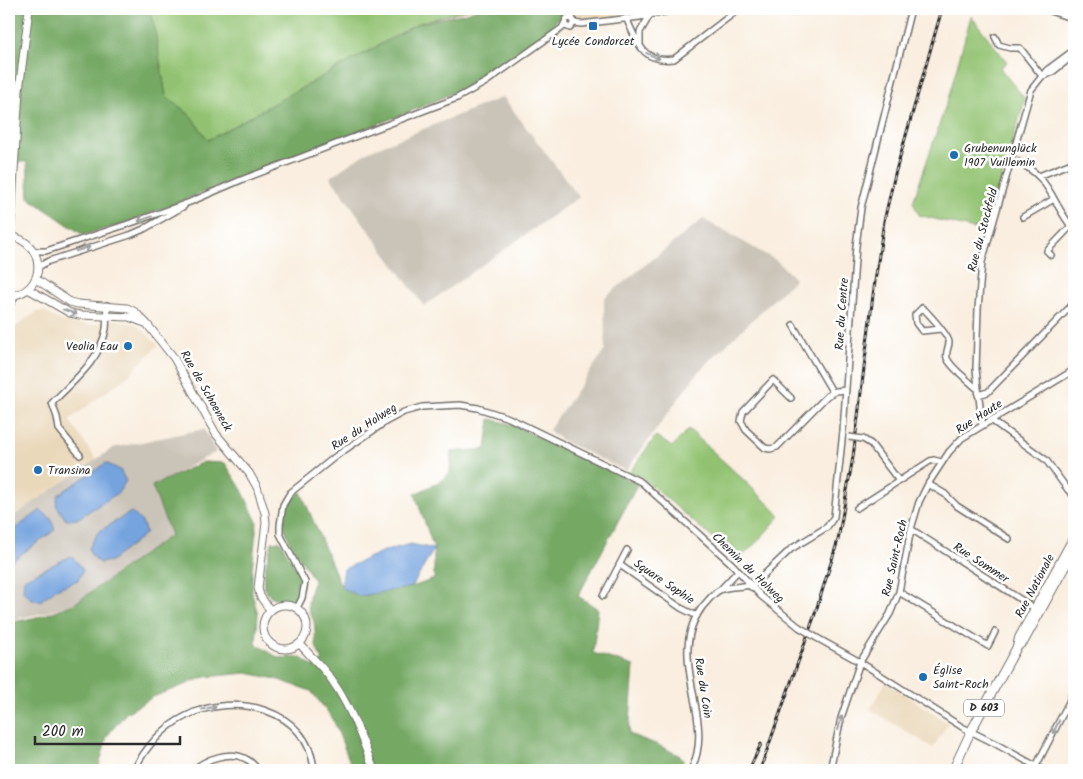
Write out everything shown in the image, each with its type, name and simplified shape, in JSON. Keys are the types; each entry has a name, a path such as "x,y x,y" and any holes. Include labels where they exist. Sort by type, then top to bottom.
{"main road":[{"path":"9,306 12,296 28,289 36,279 38,267 34,251 29,244 20,238 9,236 19,91 29,9"},
{"name":"Rue de Schoeneck","path":"36,279 70,302 127,308 135,312 148,324 174,358 212,428 249,473 262,500 266,512 266,523 258,588 260,596 270,610"},
{"path":"28,289 70,313 129,316 148,324"},
{"name":"Rue Nationale","path":"953,770 971,731 1017,647 1019,638 1071,554 1074,537"},
{"path":"284,604 297,608 305,617 308,626 306,636 300,644 287,649 280,649 269,643 262,627 263,621 270,610 284,604"},
{"path":"300,644 325,671 352,713 374,770"}],"street":[{"path":"571,9 571,18 574,23"},
{"path":"638,9 640,17"},
{"path":"574,23 581,24 640,17 678,9"},
{"path":"626,18 646,55 662,60 674,59 740,9"},
{"name":"Rue du Centre","path":"751,586 787,552 824,529 833,520 846,390 856,246 861,208 911,9"},
{"path":"1053,12 1074,19"},
{"path":"640,47 640,32 650,15"},
{"path":"34,251 46,251 190,202 241,180 457,98 486,82 562,28 565,19 571,18"},
{"path":"564,25 570,28 574,23"},
{"path":"995,37 999,44 1010,48 1020,48 1042,76"},
{"path":"1042,76 1074,50"},
{"path":"1042,76 1051,73 1074,56"},
{"name":"Rue du Stockfeld","path":"982,425 976,370 982,262 1031,90 1042,76"},
{"path":"1012,159 1028,167 1045,182 1073,228 1047,251 1051,255"},
{"path":"1039,176 1074,162"},
{"path":"1023,217 1054,199"},
{"path":"38,267 48,260 144,229 190,202"},
{"path":"978,395 988,392 1074,303"},
{"path":"80,455 59,429 52,403 94,359 106,327 107,305"},
{"path":"941,329 922,331 916,323 915,315 922,308 941,329 949,341 947,355 949,361 978,388"},
{"path":"793,325 833,393"},
{"name":"Rue Haute","path":"942,462 962,438 1074,370"},
{"path":"792,398 773,380 743,412 741,418 744,427 765,448 774,448 823,399 833,393 846,390"},
{"name":"Rue du Holweg","path":"297,608 302,598 305,582 280,534 283,505 290,494 336,456 387,421 404,412 460,404 478,408 509,418 630,477"},
{"path":"991,420 1046,460 1074,496"},
{"path":"842,436 862,439 871,444 899,481"},
{"path":"857,508 930,461 942,462"},
{"name":"Rue Saint-Roch","path":"830,770 841,718 860,662 890,614 899,592 911,530 919,502 942,462"},
{"name":"Chemin du Holweg","path":"630,477 641,482 738,571 751,586 799,627 1035,769 1043,770"},
{"path":"928,484 945,494 957,506 1009,539"},
{"name":"Rue Sommer","path":"911,530 1038,610"},
{"name":"Square Sophie","path":"603,596 627,550"},
{"name":"Square Sophie","path":"620,564 681,608 697,616"},
{"name":"Rue du Coin","path":"691,770 699,726 689,674 688,653 690,637 697,616 713,595 738,571"},
{"path":"720,590 751,586"},
{"path":"899,592 988,646 995,632"},
{"path":"1035,769 1069,702 1074,687"},
{"path":"134,770 148,748 173,723 202,710 220,706 266,710 286,720 298,730 306,743 312,757 314,770"},
{"path":"193,770 208,760 239,756 249,760 258,770"}],"shaded area":[{"path":"574,9 635,9 635,15 583,21 576,17"},
{"path":"503,97 579,197 424,306 330,177 369,151"},
{"path":"703,219 777,261 795,279 698,372 626,471 561,440 549,430 605,350 604,298"},
{"path":"38,311 46,312 54,318 68,323 91,325 116,320 136,324 158,345 129,375 69,420 96,459 9,519 9,344 11,330"},
{"path":"204,429 216,452 153,486 171,535 74,604 44,613 9,620 9,519 113,448"},
{"path":"886,682 948,723 933,748 870,709"}],"green space":[{"path":"9,9 151,9 166,96 191,116 208,140 419,23 477,9 566,9 544,36 472,84 419,108 121,225 83,235 29,198 27,162 9,162"},
{"path":"151,9 468,9 419,23 208,140 191,116 166,96"},
{"path":"971,16 1007,62 1000,68 1025,99 989,222 974,229 919,215 913,202 948,99"},
{"path":"490,419 511,424 638,484 578,596 598,609 593,653 634,666 629,734 680,756 688,770 353,770 333,719 311,691 276,679 247,673 205,677 153,697 126,713 107,736 98,770 9,770 9,623 42,616 74,604 171,535 152,486 203,462 225,463 242,490 257,522 252,569 252,594 258,614 256,644 279,658 301,658 314,667 323,660 317,650 314,622 308,607 314,580 291,545 283,524 289,498 301,492 341,586 360,596 412,587 434,579 434,549 415,494 441,481 450,473 451,452 486,449"},
{"path":"689,429 780,516 738,560 643,478 629,473 656,436 672,447"},
{"path":"280,541 302,579 302,587 296,599 271,597 266,591 264,584 264,574 272,542"}],"water":[{"path":"106,463 120,470 126,481 118,493 77,519 66,520 56,505 58,495"},
{"path":"41,510 51,519 55,530 9,563 9,533"},
{"path":"131,512 142,522 146,533 111,561 99,563 91,555 89,548 98,532"},
{"path":"411,544 434,549 412,587 359,596 341,587 344,569 381,552"},
{"path":"71,556 83,570 78,580 56,589 40,601 33,600 23,591 24,579"}],"railway":[{"path":"760,770 814,617 838,540 853,457 884,221 895,174 942,9"},
{"path":"749,770 761,744"}],"place":[{"name":"Lycée Condorcet","path":"593,26"},
{"name":"Grubenunglück 1907 Vuillemin","path":"954,155"},
{"name":"Veolia Eau","path":"128,346"},
{"name":"Transina","path":"38,470"},
{"name":"Église Saint-Roch","path":"923,677"}]}
